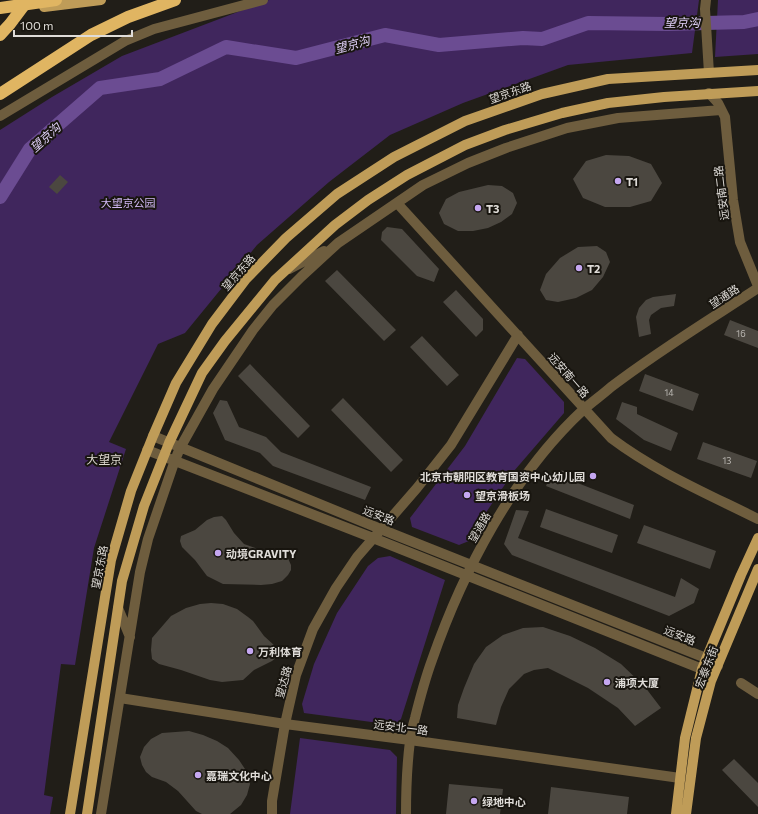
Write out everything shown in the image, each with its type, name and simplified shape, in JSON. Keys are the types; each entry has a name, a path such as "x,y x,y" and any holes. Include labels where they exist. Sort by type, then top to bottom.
{"highway":[{"path":"0,35 28,0"},
{"path":"0,8 56,0"},
{"path":"0,94 91,35 128,17 175,0"}],"main road":[{"path":"0,13 100,0"},
{"name":"望京东路","path":"70,814 111,560 131,491 176,383 212,324 246,279 286,238 337,194 394,157 465,121 542,94 608,79 758,70"},
{"path":"87,814 122,581 144,506 168,443 202,373 247,312 282,273 335,225 368,200 407,175 465,145 505,130 562,113 600,105 709,93 758,91"},
{"name":"宏泰东街","path":"685,778 685,738 702,669 758,538"},
{"name":"宏泰东街","path":"685,778 711,681 758,569"},
{"path":"676,814 685,778"},
{"path":"685,778 686,814"}],"street":[{"path":"0,116 125,41 154,29 263,0"},
{"path":"705,5 709,73"},
{"path":"282,273 338,243 423,186 468,163 506,148 567,128 618,118 723,114 718,103 709,93"},
{"name":"远安南二路","path":"723,114 733,200 740,242 758,287"},
{"name":"远安南一路","path":"396,203 611,438 631,453 665,473 758,519"},
{"path":"101,814 140,572 148,539 175,460 180,448 213,389 253,330 273,305 338,243"},
{"name":"望通路","path":"406,814 406,790 410,740 423,686 436,649 471,565 503,510 542,453 584,409 623,378 668,346 758,287"},
{"name":"望达路","path":"272,814 272,801 285,724 296,675 313,629 336,588 357,557 417,488 451,445 518,335"},
{"name":"远安路","path":"153,436 380,529 706,658 718,666"},
{"name":"远安路","path":"147,450 702,669"},
{"path":"118,608 130,637"},
{"path":"702,669 718,666"},
{"path":"742,683 758,694"},
{"name":"远安北一路","path":"120,698 285,724 685,778"}],"green space":[{"name":"大望京公园","path":"269,0 699,0 692,53 568,65 463,103 390,135 329,182 257,245 185,333 158,344 109,442 126,449 94,548 75,665 61,664 44,795 53,797 50,814 0,814 0,130 52,97 122,56"},
{"path":"718,0 758,0 758,54 715,57"},
{"path":"517,358 525,359 564,402 564,413 514,471 469,541 459,545 412,527 410,518 465,446"},
{"path":"390,556 445,580 401,719 394,725 304,713 302,704 314,664 337,613 368,566 378,558"},
{"path":"300,738 390,750 397,757 396,814 290,814"}],"building":[{"name":"T1","path":"606,155 629,156 651,164 662,183 651,201 630,207 605,207 583,198 573,179 586,161"},
{"path":"60,175 68,182 57,194 49,187"},
{"name":"T3","path":"488,185 502,186 513,193 517,203 512,214 501,222 488,228 473,231 458,231 444,224 439,213 446,199 459,192"},
{"path":"387,227 402,229 439,269 434,282 417,276 381,240 382,232"},
{"name":"T2","path":"597,246 606,252 610,262 603,277 592,290 576,298 558,302 546,300 540,290 546,274 560,258 578,247"},
{"path":"337,270 396,330 384,341 325,281"},
{"path":"456,290 483,319 483,330 476,337 443,302"},
{"path":"676,294 674,306 661,308 651,315 649,320 651,334 639,337 636,317 639,308 646,300 653,297"},
{"path":"730,320 758,331 758,348 724,335"},
{"path":"422,336 459,375 447,386 410,347"},
{"path":"250,364 310,426 298,438 238,376"},
{"path":"645,374 699,394 693,411 639,391"},
{"path":"343,398 403,460 391,472 331,410"},
{"path":"220,400 227,401 239,427 266,437 281,452 371,487 365,500 273,466 260,453 225,440 213,413"},
{"path":"622,402 637,407 637,414 678,433 671,451 644,440 616,419"},
{"path":"703,442 757,461 751,478 697,459"},
{"path":"560,470 567,472 572,476 575,482 634,505 630,519 546,486 551,474"},
{"path":"546,509 618,535 612,553 540,527"},
{"path":"516,510 529,511 518,538 675,597 681,578 699,589 694,603 669,616 512,555 504,544"},
{"path":"222,516 244,544 264,551 280,551 286,554 291,565 291,570 288,575 282,581 261,585 223,584 207,576 195,560 182,547 180,541 181,536 195,530 207,520"},
{"path":"644,525 716,551 710,569 637,543"},
{"path":"211,603 223,604 237,609 253,621 264,636 275,646 278,651 277,657 254,670 243,680 222,682 210,680 159,664 152,659 152,638 171,616 186,608"},
{"name":"浦项大厦","path":"543,627 570,636 595,648 621,664 645,687 661,708 635,726 618,708 588,688 548,668 534,670 524,674 509,689 501,707 496,725 457,718 458,705 464,688 474,664 486,647 503,635 523,628"},
{"name":"嘉瑞文化中心","path":"189,731 217,741 228,748 247,772 250,784 247,795 241,805 230,814 202,814 196,811 178,791 166,782 152,777 146,772 142,765 140,757 144,747 151,739 162,733"},
{"path":"734,759 758,783 758,807 722,770"},
{"name":"绿地中心","path":"449,784 503,789 500,814 446,814"},
{"path":"551,787 629,797 627,814 548,814"}],"waterway":[{"name":"望京沟","path":"0,197 30,149 100,88 160,79 226,47 296,58 385,35 439,45 523,38 542,39 588,23 668,24 744,22 758,19"}],"place":[{"name":"T1","path":"618,181"},
{"name":"T3","path":"478,208"},
{"name":"T2","path":"579,268"},
{"name":"北京市朝阳区教育国资中心幼儿园","path":"593,476"},
{"name":"望京滑板场","path":"467,495"},
{"name":"动境GRAVITY","path":"218,553"},
{"name":"万利体育","path":"250,651"},
{"name":"浦项大厦","path":"607,682"},
{"name":"嘉瑞文化中心","path":"198,775"},
{"name":"绿地中心","path":"474,801"}],"district":[{"name":"大望京","path":"104,459"}]}
